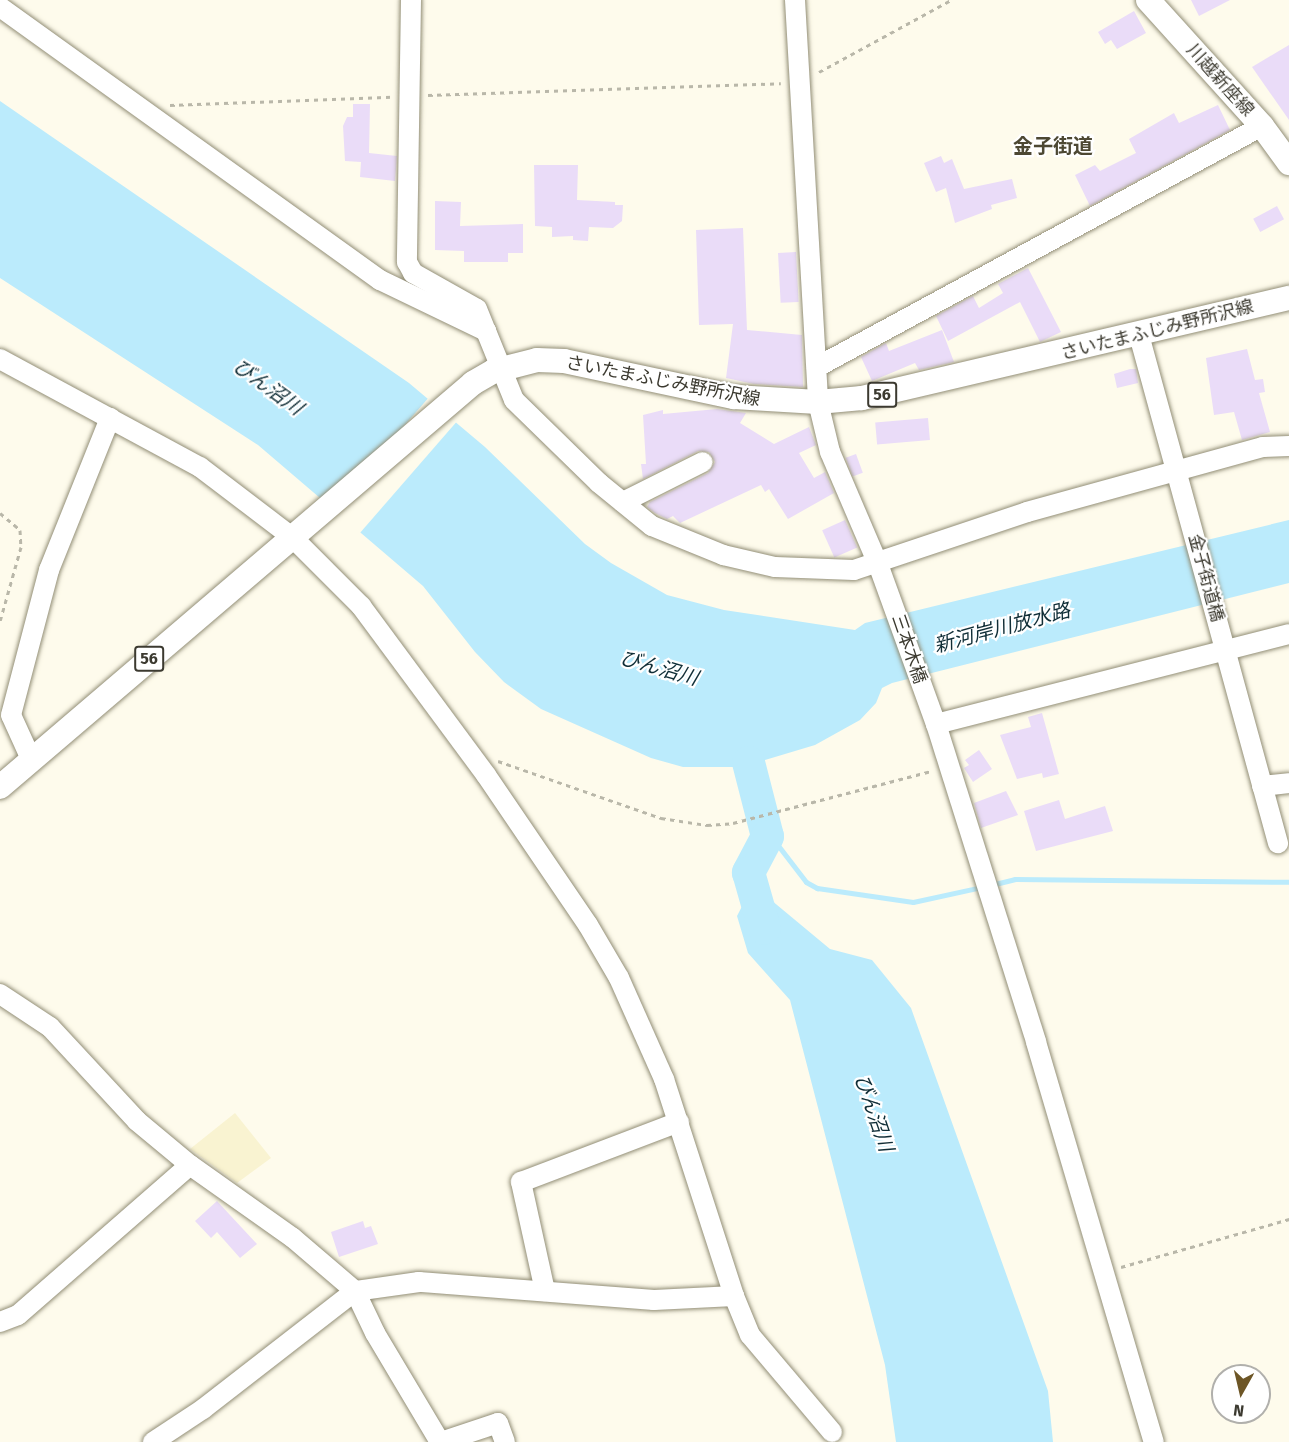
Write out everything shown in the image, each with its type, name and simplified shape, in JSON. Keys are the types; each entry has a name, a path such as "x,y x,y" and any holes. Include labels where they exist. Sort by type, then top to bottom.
{"main road":[{"name":"川越新座線","path":"1148,0 1262,126 1289,163"},
{"name":"さいたまふじみ野所沢線","path":"0,787 473,382 503,368 537,360 564,361 734,397 818,402 900,391 1289,298"}],"street":[{"path":"411,0 407,262 413,273 477,309 503,368 514,400 623,502 652,526 723,555 775,567 827,572 878,564 966,530 1175,471 1263,447 1289,446"},
{"name":"三本木橋","path":"795,0 818,402 830,452 878,564 934,718 1154,1442"},
{"path":"0,8 380,280 431,308 486,331"},
{"path":"817,367 1262,126"},
{"name":"金子街道橋","path":"1139,335 1278,843"},
{"path":"0,359 200,467 295,535 361,606 473,757 588,926 619,978 647,1034 679,1122 734,1296 750,1335 832,1432"},
{"path":"31,759 11,715 48,570 110,418"},
{"path":"623,502 703,462"},
{"path":"934,718 1225,651 1289,634"},
{"path":"1262,786 1289,783"},
{"path":"0,994 50,1027 137,1120 190,1165 285,1232 355,1291 375,1333 441,1442 498,1423 505,1442"},
{"path":"545,1292 521,1182 679,1122"},
{"path":"0,1322 18,1315 190,1165"},
{"path":"153,1442 203,1409 355,1291 419,1282 654,1300 734,1296"}],"path":[{"path":"133,104 800,82 951,0"},
{"path":"0,513 20,530 21,547 0,621"},
{"path":"473,757 492,759 548,776 661,818 718,825 949,766"},
{"path":"1104,1272 1289,1219"}],"shaded area":[{"path":"235,1113 271,1158 237,1183 190,1149"}],"water":[{"name":"新河岸川放水路","path":"0,101 409,383 485,447 585,544 611,563 667,595 724,610 855,630 865,623 1289,520 1289,583 892,683 882,688 876,703 860,720 815,745 765,760 764,773 760,775 764,804 756,807 749,778 743,778 736,767 683,767 651,758 541,709 504,682 475,652 423,586 258,445 0,278"},
{"path":"753,885 830,949 872,960 911,1008 1048,1391 1053,1442 896,1442 885,1365 790,1000 748,953 737,916"}],"pier":[{"path":"430,396 458,420 357,536 329,512"}],"building":[{"path":"1191,0 1230,0 1199,16"},
{"path":"1134,11 1146,33 1117,49 1111,40 1105,44 1098,32"},
{"path":"1289,45 1289,120 1252,67"},
{"path":"353,104 370,104 369,153 397,156 395,181 360,177 361,162 345,161 343,126 347,117 353,117"},
{"path":"1218,105 1230,130 1090,206 1075,175 1095,165 1100,171 1136,153 1129,139 1174,113 1179,123"},
{"path":"941,156 944,163 952,159 964,189 1012,179 1017,198 991,205 992,209 955,223 946,188 936,192 924,163"},
{"path":"534,165 578,165 577,200 615,202 615,205 623,205 622,221 613,228 589,227 588,241 573,240 573,236 552,237 552,227 535,226"},
{"path":"435,201 461,202 460,226 523,224 523,253 508,253 508,262 464,262 464,251 435,250"},
{"path":"1277,206 1284,219 1260,232 1253,219"},
{"path":"743,228 747,330 802,335 803,387 754,384 726,378 733,324 699,325 696,230"},
{"path":"796,252 799,302 781,303 778,253"},
{"path":"1028,268 1061,332 1040,342 1020,302 948,341 936,316 973,296 979,308 1003,293 998,284"},
{"path":"942,330 954,362 919,370 915,363 872,381 861,357 886,343 889,351"},
{"path":"1247,349 1255,380 1263,379 1265,392 1259,393 1270,432 1242,440 1234,412 1214,415 1206,358"},
{"path":"1136,369 1138,383 1117,388 1114,374"},
{"path":"717,409 746,413 740,423 774,444 809,427 816,445 799,453 814,478 825,472 834,493 788,519 769,489 765,492 761,485 680,523 673,516 667,519 655,513 647,507 650,502 708,473 715,462 709,452 698,451 643,479 641,464 646,464 643,415 663,410 663,414"},
{"path":"928,418 930,440 877,445 875,423"},
{"path":"856,454 863,473 853,477 846,458"},
{"path":"845,520 857,547 834,558 822,530"},
{"path":"1042,713 1059,774 1043,778 1042,773 1017,779 1000,735 1031,727 1028,717"},
{"path":"979,750 992,769 973,782 964,768 969,765 965,760"},
{"path":"1006,791 1018,815 981,828 974,803"},
{"path":"1059,800 1065,819 1105,806 1113,831 1036,851 1024,811"},
{"path":"217,1201 257,1244 240,1258 217,1232 211,1238 195,1221"},
{"path":"363,1221 365,1228 371,1226 378,1244 339,1257 331,1232"}],"waterway":[{"name":"びん沼川","path":"748,762 767,836 748,872 764,928"},
{"path":"767,836 770,835 806,882 817,888 913,902 982,887"},
{"path":"991,885 1015,879 1289,882"}],"district":[{"name":"金子街道","path":"1053,146"}]}
